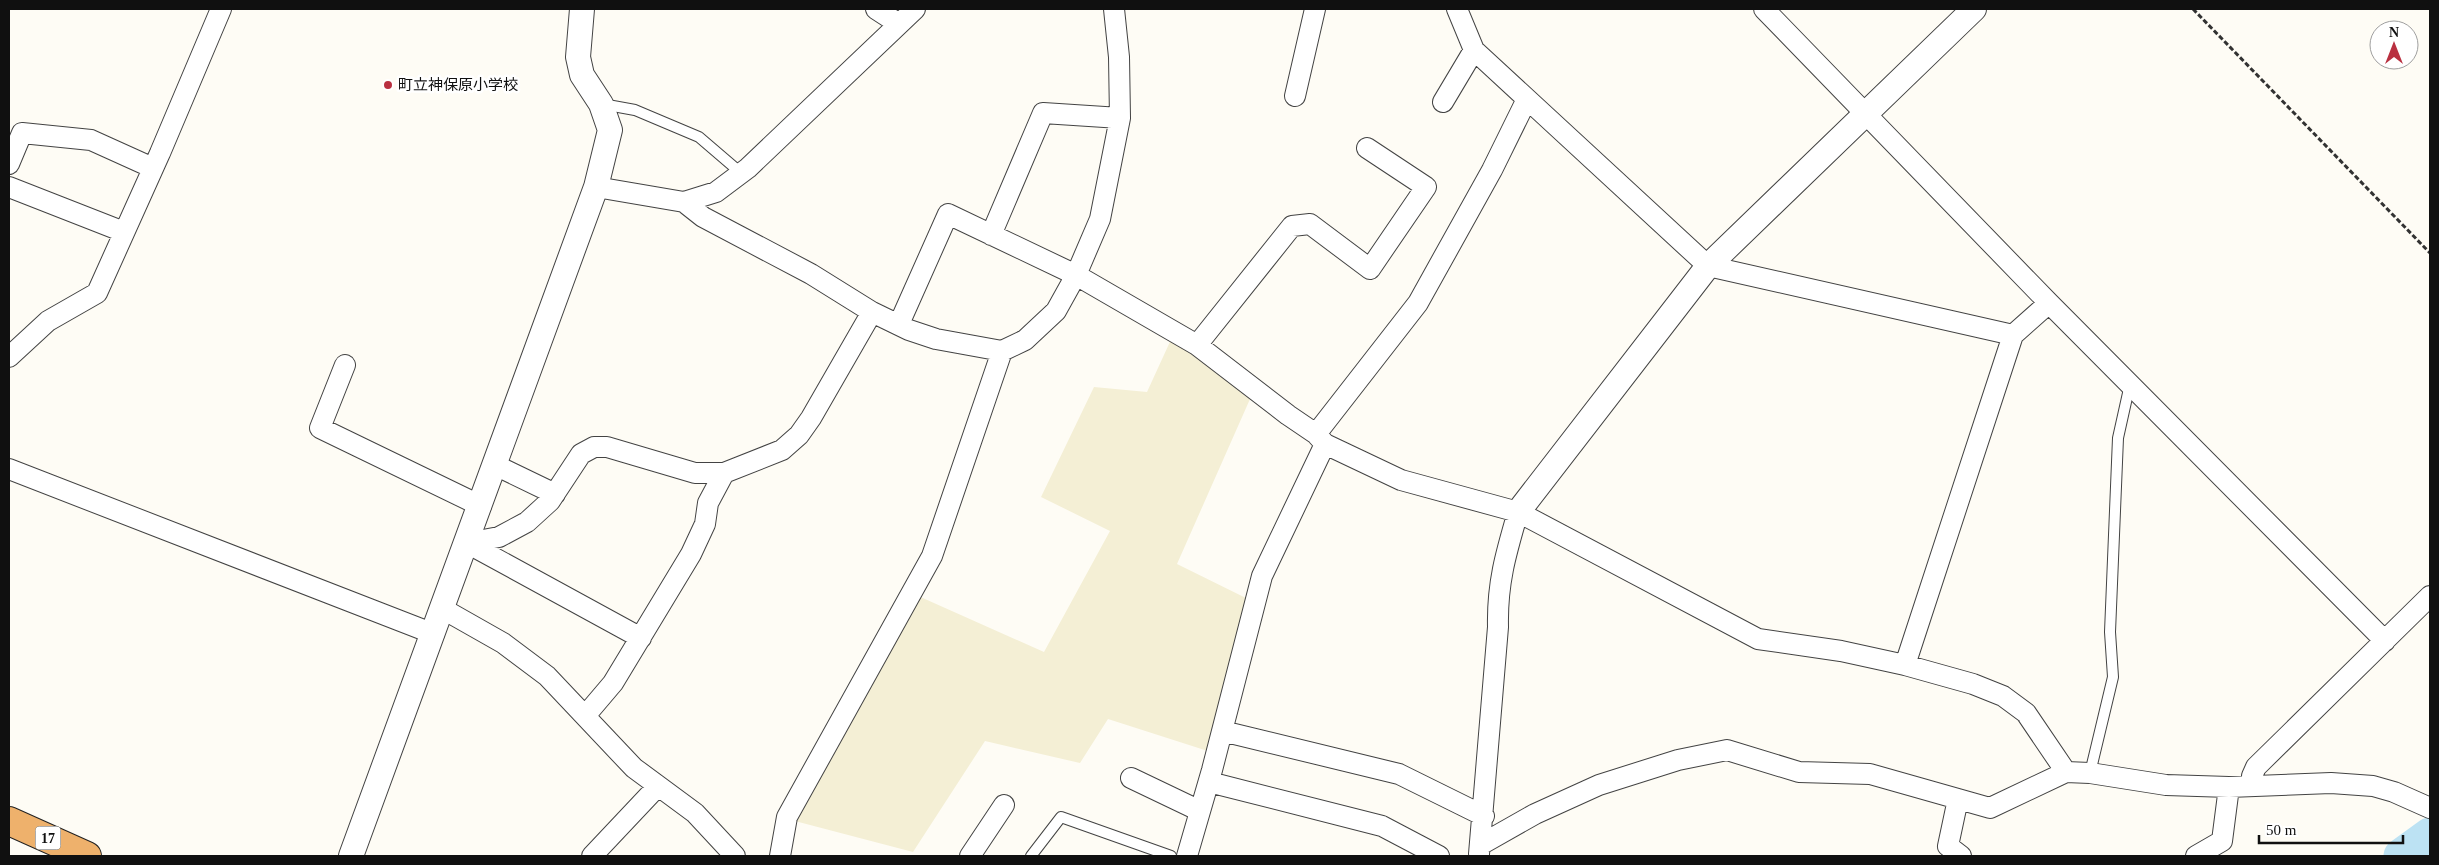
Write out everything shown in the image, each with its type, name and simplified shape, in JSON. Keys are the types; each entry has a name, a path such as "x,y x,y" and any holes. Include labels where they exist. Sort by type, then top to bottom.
{"highway":[{"name":"17","path":"9,821 87,856"}],"street":[{"path":"9,357 48,321 97,293 154,168 221,9"},
{"path":"351,856 434,634 596,187 610,130 601,104 582,75 578,57 582,9"},
{"path":"876,9 899,24"},
{"path":"596,187 684,202 716,192 741,173 915,9"},
{"path":"684,202 703,217 811,274 872,312 909,330 936,339 1002,351 1026,340 1056,311 1076,275 1100,219 1120,118 1119,58 1114,9"},
{"path":"1296,96 1315,9"},
{"path":"1457,9 1474,50 1526,101 1708,266 2013,336"},
{"path":"1764,9 2049,303 2385,641"},
{"path":"1480,850 1498,627 1497,597 1503,562 1518,512 1708,266 1974,9"},
{"path":"1443,102 1474,50"},
{"path":"1187,856 1209,782 1262,576 1320,439 1418,303 1492,170 1526,101"},
{"path":"991,235 1043,113 1120,118"},
{"path":"9,164 22,133 90,140 154,168"},
{"path":"1197,345 1292,226 1310,224 1370,269 1426,187 1367,148"},
{"path":"9,188 124,232"},
{"path":"899,324 948,214 1076,275 1197,345 1320,439 1401,480 1518,512 1758,639 1841,651 1905,665 1973,684 2003,696 2026,713 2066,772"},
{"path":"1905,665 2013,336 2049,303"},
{"path":"467,543 499,537 527,522 555,494 580,454 594,447 608,447 695,473 724,473 782,450 799,435 872,312"},
{"path":"780,856 787,817 932,556 1002,351"},
{"path":"345,365 320,428 480,506"},
{"path":"495,465 555,494"},
{"path":"9,469 434,634"},
{"path":"586,716 614,683 692,554 705,524 708,504 724,473"},
{"path":"467,543 641,638"},
{"path":"2252,786 2252,776 2256,767 2430,596"},
{"path":"443,609 502,643 547,676 634,768 695,813 735,856"},
{"path":"1222,731 1399,774 1484,816"},
{"path":"1480,850 1536,814 1600,785 1678,760 1727,750 1799,772 1870,774 1990,808 2066,772 2090,773 2166,785 2229,787 2331,783 2373,786 2426,806"},
{"path":"1132,778 1200,811"},
{"path":"1209,782 1382,826 1439,856"},
{"path":"592,856 658,786"},
{"path":"2196,856 2222,841 2229,787"},
{"path":"1958,799 1948,846 1961,856"},
{"path":"970,856 1004,805"}],"lane":[{"path":"601,104 635,110 699,137 741,173"},
{"path":"2090,773 2112,677 2110,632 2118,438 2130,384"},
{"path":"1031,856 1061,817 1171,856"}],"path":[{"path":"2192,9 2430,253"}],"shaded area":[{"path":"1174,333 1254,390 1177,564 1252,601 1214,753 1108,719 1080,763 985,741 913,852 791,820 916,595 1044,652 1110,531 1041,497 1094,387 1147,392"}],"waterway":[{"path":"2401,856 2430,835"}],"place":[{"name":"町立神保原小学校","path":"388,85"}]}
